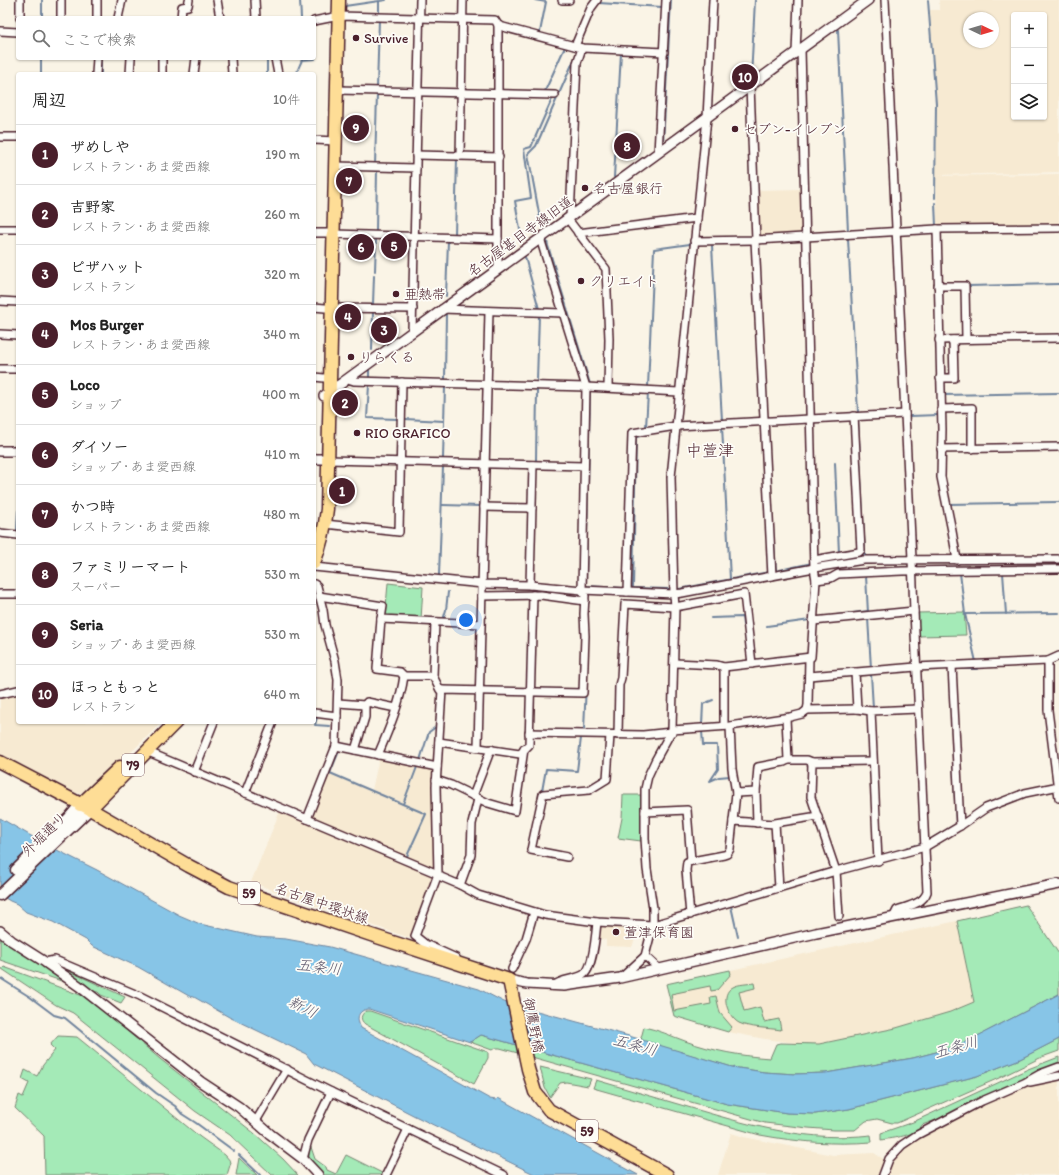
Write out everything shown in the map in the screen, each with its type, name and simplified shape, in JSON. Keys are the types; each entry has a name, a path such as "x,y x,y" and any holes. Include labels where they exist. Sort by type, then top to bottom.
{"main road":[{"path":"327,393 319,377 335,166 333,141 337,90 336,17 333,0"},
{"path":"330,234 336,17 339,0"},
{"path":"316,530 320,509 321,459 327,393 324,308"},
{"path":"316,558 320,548 327,509 321,459"},
{"name":"79","path":"85,807 165,724"},
{"name":"79","path":"85,807 146,752 174,724"},
{"name":"名古屋中環状線","path":"0,762 85,807 189,866 229,886 371,936 511,979"},
{"name":"外堀通り","path":"0,895 85,807"},
{"name":"外堀通り","path":"0,886 71,821"},
{"name":"御鷹野橋","path":"511,979 528,1069 535,1092 549,1110 667,1175"}],"street":[{"path":"20,0 20,16"},
{"path":"61,0 61,16"},
{"path":"97,0 97,16"},
{"path":"118,16 122,0"},
{"path":"181,16 182,7 188,6 189,0"},
{"path":"216,0 220,16"},
{"path":"255,0 256,16"},
{"path":"412,331 420,0"},
{"path":"460,156 463,0"},
{"path":"562,0 569,0"},
{"path":"597,0 591,8 578,47 569,218 578,233 606,269 609,339 608,388"},
{"path":"658,153 666,0"},
{"path":"620,978 645,956 653,925 653,908 647,869 645,790 648,776 672,731 672,700 675,663 675,607 671,477 707,118 712,0"},
{"path":"798,0 798,51 807,237 814,564 816,580 811,657 809,657 807,710"},
{"name":"名古屋甚目寺線旧道","path":"327,393 868,0"},
{"path":"885,0 927,892 921,901 897,910 894,916"},
{"path":"316,21 336,17 495,20 498,25 498,268"},
{"path":"498,25 578,47 664,52"},
{"path":"0,31 16,32"},
{"path":"96,72 97,60"},
{"path":"130,72 131,60"},
{"path":"162,60 162,72"},
{"path":"194,72 196,60"},
{"path":"231,60 232,72"},
{"path":"275,60 278,72"},
{"path":"750,86 772,576"},
{"path":"337,90 555,95"},
{"path":"0,137 16,137"},
{"path":"316,140 333,141"},
{"path":"416,155 499,157"},
{"path":"335,166 416,168"},
{"path":"578,233 697,218"},
{"path":"694,241 756,240 936,229 1059,228"},
{"path":"0,229 16,229"},
{"path":"936,229 942,408 941,477 957,560"},
{"path":"316,232 330,234 498,239"},
{"path":"435,623 433,676 440,690 583,692 585,596 582,590 586,387 540,238"},
{"path":"938,286 965,286 966,339"},
{"path":"0,301 16,302"},
{"path":"324,308 413,309"},
{"path":"442,309 563,313"},
{"path":"478,747 489,311"},
{"path":"0,334 16,335"},
{"path":"939,340 1059,338"},
{"path":"940,378 954,378 954,340"},
{"path":"0,369 16,369"},
{"path":"348,379 354,381 586,387 679,392"},
{"path":"325,524 398,532 402,382"},
{"path":"942,408 972,408 972,448"},
{"path":"627,592 632,433 676,426 905,414"},
{"path":"316,567 482,584 530,585 582,590 674,594 772,576 859,552 861,550 854,416"},
{"path":"941,449 1059,447"},
{"path":"0,451 16,451"},
{"path":"321,459 584,466"},
{"path":"530,585 533,465"},
{"path":"484,507 532,508"},
{"path":"0,533 16,535"},
{"path":"814,564 864,560 912,559 1059,559"},
{"path":"816,580 831,578 838,574 913,571 1059,569"},
{"path":"307,819 336,746 338,703 336,661 325,625 323,610 316,585"},
{"path":"0,594 16,594"},
{"path":"618,735 619,685 621,678 625,604 675,607 744,594 752,664"},
{"path":"482,596 533,595 585,601"},
{"path":"439,742 520,754 529,745 533,595"},
{"path":"319,596 383,606 377,669 400,672 404,676 433,676"},
{"path":"813,621 914,611"},
{"path":"381,619 435,623 481,624"},
{"path":"809,676 916,667 1048,662 1059,656"},
{"path":"675,663 716,664 724,667 809,657"},
{"path":"1048,662 1048,710 1059,798"},
{"path":"952,666 960,826"},
{"path":"690,915 686,870 687,862 727,854 730,849 736,793 727,726 724,667"},
{"path":"855,672 857,709"},
{"path":"378,755 396,708 404,676"},
{"path":"0,694 16,690"},
{"path":"442,690 436,780 438,874 415,936 425,944 456,958 463,965"},
{"path":"338,703 365,705 367,702 396,708"},
{"path":"355,750 365,717 365,705"},
{"path":"529,733 643,735 786,718 802,714 807,710 857,709 871,711 918,708"},
{"path":"871,711 878,861"},
{"path":"316,714 337,716"},
{"path":"786,718 788,760"},
{"path":"194,772 213,724"},
{"path":"245,793 272,724"},
{"path":"567,857 531,850 542,794 589,790 608,779 610,735"},
{"path":"336,746 437,768"},
{"path":"460,885 471,855 472,824 476,797 491,749"},
{"path":"436,780 451,784 496,806 515,811 524,749"},
{"path":"146,752 438,874 441,877 478,895 545,915 597,922 653,925 836,871 878,861 925,847 986,808 1025,794 1058,786"},
{"path":"757,823 756,792 758,767 788,760 807,760 812,762 873,761"},
{"path":"812,762 811,797 836,871 838,916"},
{"path":"736,793 756,792"},
{"path":"645,812 687,810 692,860"},
{"path":"733,821 775,824 774,823 818,816"},
{"path":"775,824 778,888"},
{"path":"534,912 511,979 527,984 553,986 590,983 620,978 759,945 1057,883"},
{"path":"553,986 562,981 582,976 587,972 592,955 597,922"},
{"path":"0,931 105,1006 201,1082 239,1107 270,1134 303,1159 318,1175"},
{"path":"645,956 659,969"},
{"path":"45,962 55,960 140,996 331,1092 504,1175"},
{"path":"883,1175 890,1158 902,1145 976,1105 1040,1074 1059,1067"},
{"path":"256,1121 287,1069"},
{"path":"1024,1083 1059,1076"},
{"path":"303,1159 314,1125 331,1092"},
{"path":"386,1175 408,1129"}],"shaded area":[{"path":"939,0 1059,0 1059,172 936,175 936,104 929,10 939,10"},
{"path":"1059,174 1059,226 937,227 936,176"},
{"path":"803,189 804,234 758,237 756,190"},
{"path":"16,691 16,724 160,724 91,791 72,794 0,755 0,695"},
{"path":"379,758 416,766 403,803 372,790"},
{"path":"418,766 435,770 435,869 408,857 427,813 404,804"},
{"path":"329,773 425,814 406,856 311,817"},
{"path":"280,811 433,875 434,879 413,937 407,937 304,902 251,882"},
{"path":"957,921 974,1002 950,1012 896,1028 819,1044 765,1039 728,1032 674,1016 666,984"},
{"name":"萱津保育園","path":"600,924 636,926 635,939 632,947 606,946 606,940 596,938"},
{"path":"1059,1078 1059,1175 885,1175 890,1164 904,1148 919,1137 981,1105 1035,1082"},
{"path":"731,1133 833,1155 874,1153 885,1160 880,1175 718,1175"}],"green space":[{"path":"388,583 423,587 421,620 385,618"},
{"path":"964,612 966,635 918,636 917,613"},
{"path":"623,795 641,795 641,841 618,838 622,818"},
{"path":"1026,905 1059,954 1059,994 968,1041 944,1050 913,1058 826,1073 795,1074 764,1072 732,1067 643,1041 641,1038 644,1027 660,1031 696,1045 748,1056 770,1058 776,1044 819,1044 896,1028 950,1012 974,1002 957,921"},
{"path":"0,939 70,984 0,960"},
{"path":"56,965 125,997 121,1003 101,995 98,992 89,991"},
{"path":"4,967 83,996 254,1133 283,1159 298,1175 272,1175 230,1135 195,1111 73,1013 56,1005 2,969"},
{"path":"730,970 731,974 717,990 711,991 710,986 671,994 674,1011 711,1004 710,997 716,996 720,1013 732,1027 728,1032 674,1016 666,984"},
{"path":"754,983 755,988 739,992 744,1011 760,1007 764,1022 779,1019 781,1030 743,1025 731,1016 726,1000 726,995 729,990 738,985"},
{"path":"366,1011 370,1011 488,1052 488,1058 474,1084 365,1024 361,1018"},
{"path":"481,1035 727,1104 787,1113 815,1114 849,1109 977,1076 1020,1059 1059,1039 1059,1051 1042,1057 999,1078 897,1123 877,1119 866,1121 855,1130 834,1130 765,1123 500,1048 495,1048 492,1050 470,1042"},
{"path":"58,1036 77,1037 200,1137 225,1155 231,1162 227,1175 45,1175 44,1136 15,1108 19,1095 23,1097 29,1083 22,1079 25,1070 37,1076 43,1065 55,1050 50,1045"},
{"path":"1059,1057 1059,1064 984,1097 947,1116 922,1125 915,1132 904,1136 881,1140 881,1133 913,1122 1028,1069"},
{"path":"540,1067 591,1079 588,1086 566,1082 560,1083 550,1097 545,1088"},
{"path":"596,1080 741,1122 783,1132 805,1135 848,1137 871,1135 872,1142 816,1142 760,1135 593,1088"},
{"path":"309,1147 311,1147 315,1159 326,1167 327,1170 336,1174 346,1155 382,1173 383,1175 321,1175 309,1161"},
{"path":"239,1158 257,1175 236,1175"}],"water":[{"path":"0,818 45,844 97,870 179,915 200,924 257,937 286,939 330,947 479,989 504,1002 629,1036 732,1067 764,1072 795,1074 826,1073 913,1058 944,1050 968,1041 1059,994 1059,1039 1020,1059 977,1076 849,1109 815,1114 787,1113 727,1104 481,1035 470,1042 369,1009 360,1013 358,1021 361,1028 490,1099 496,1100 498,1098 638,1175 536,1175 415,1116 314,1064 306,1054 229,1017 138,967 92,946 86,940 53,922 26,912 17,904 0,895"}],"waterway":[{"path":"42,0 42,16"},
{"path":"300,0 301,16"},
{"path":"345,6 386,0"},
{"path":"535,0 546,2 540,32"},
{"path":"663,143 671,0"},
{"path":"751,78 755,0"},
{"path":"928,0 936,104 935,198"},
{"path":"379,1 379,15"},
{"path":"599,3 662,7"},
{"path":"377,89 379,19"},
{"path":"838,30 848,231"},
{"path":"545,91 565,47"},
{"path":"600,52 659,55"},
{"path":"543,227 541,224 528,154 536,146 577,53"},
{"path":"614,177 621,53"},
{"path":"41,60 41,72"},
{"path":"267,60 267,72"},
{"path":"297,72 302,60"},
{"path":"101,61 101,72"},
{"path":"375,165 377,94"},
{"path":"522,241 515,201 531,198 524,149 531,147 552,99"},
{"path":"455,234 457,159"},
{"path":"376,232 377,169"},
{"path":"935,203 936,226"},
{"path":"375,271 376,239"},
{"path":"848,239 858,412"},
{"path":"446,296 448,241"},
{"path":"547,241 590,384"},
{"path":"648,387 654,249 690,244"},
{"path":"712,246 722,420"},
{"path":"525,257 539,309"},
{"path":"373,304 374,276"},
{"path":"968,286 1059,284"},
{"path":"372,350 373,312"},
{"path":"445,379 446,314"},
{"path":"537,381 539,315"},
{"path":"369,369 369,378"},
{"path":"369,385 367,418 398,419"},
{"path":"443,458 445,387"},
{"path":"536,460 537,390"},
{"path":"590,390 586,586 624,588"},
{"path":"646,427 648,393"},
{"path":"943,395 1059,393"},
{"path":"910,416 939,415"},
{"path":"405,419 444,421"},
{"path":"817,563 865,555 859,419"},
{"path":"722,426 730,579"},
{"path":"633,588 636,437 646,434"},
{"path":"945,457 945,480"},
{"path":"835,463 839,553"},
{"path":"439,575 443,467"},
{"path":"949,504 1059,502"},
{"path":"442,505 481,506"},
{"path":"772,514 776,571"},
{"path":"775,571 812,563"},
{"path":"679,589 769,572"},
{"path":"960,573 965,614 976,662"},
{"path":"1003,573 1006,614"},
{"path":"866,576 868,613"},
{"path":"633,588 669,589"},
{"path":"443,620 448,592"},
{"path":"588,603 588,631"},
{"path":"836,615 868,611"},
{"path":"965,614 1059,613"},
{"path":"711,618 742,617 743,625"},
{"path":"868,618 871,668"},
{"path":"767,626 810,620 809,630"},
{"path":"584,730 588,636"},
{"path":"955,669 977,669"},
{"path":"929,840 956,824 949,670"},
{"path":"871,674 873,708"},
{"path":"702,725 703,704 713,700"},
{"path":"316,717 316,721"},
{"path":"315,724 330,726"},
{"path":"420,760 429,732 437,726"},
{"path":"702,731 703,745 717,745 718,769 710,781 719,777 730,776"},
{"path":"542,791 546,769 577,771 581,738 607,738"},
{"path":"612,738 639,738"},
{"path":"339,751 330,773 426,814 407,856"},
{"path":"403,804 417,767"},
{"path":"880,856 921,844"},
{"path":"731,906 738,937"},
{"path":"0,978 30,997 54,1015 65,1018 156,1093 175,1106 182,1114 234,1151"},
{"path":"239,1155 260,1175"}],"place":[{"name":"Survive","path":"356,38"},
{"name":"ほっともっと","path":"745,77"},
{"name":"Seria","path":"356,128"},
{"name":"セブン-イレブン","path":"735,129"},
{"name":"ファミリーマート","path":"627,146"},
{"name":"かつ時","path":"349,181"},
{"name":"名古屋銀行","path":"585,188"},
{"name":"Loco","path":"394,246"},
{"name":"ダイソー","path":"361,247"},
{"name":"クリエイト","path":"581,281"},
{"name":"亜熱帯","path":"396,294"},
{"name":"Mos Burger","path":"348,317"},
{"name":"ピザハット","path":"384,330"},
{"name":"りらくる","path":"351,357"},
{"name":"吉野家","path":"345,403"},
{"name":"RIO GRAFICO","path":"357,433"},
{"name":"ザめしや","path":"342,491"},
{"name":"萱津保育園","path":"616,932"}],"district":[{"name":"中萱津","path":"710,450"}],"water label":[{"name":"五条川","path":"319,967"},
{"name":"新川","path":"303,1007"},
{"name":"五条川","path":"635,1045"},
{"name":"五条川","path":"956,1047"}]}
